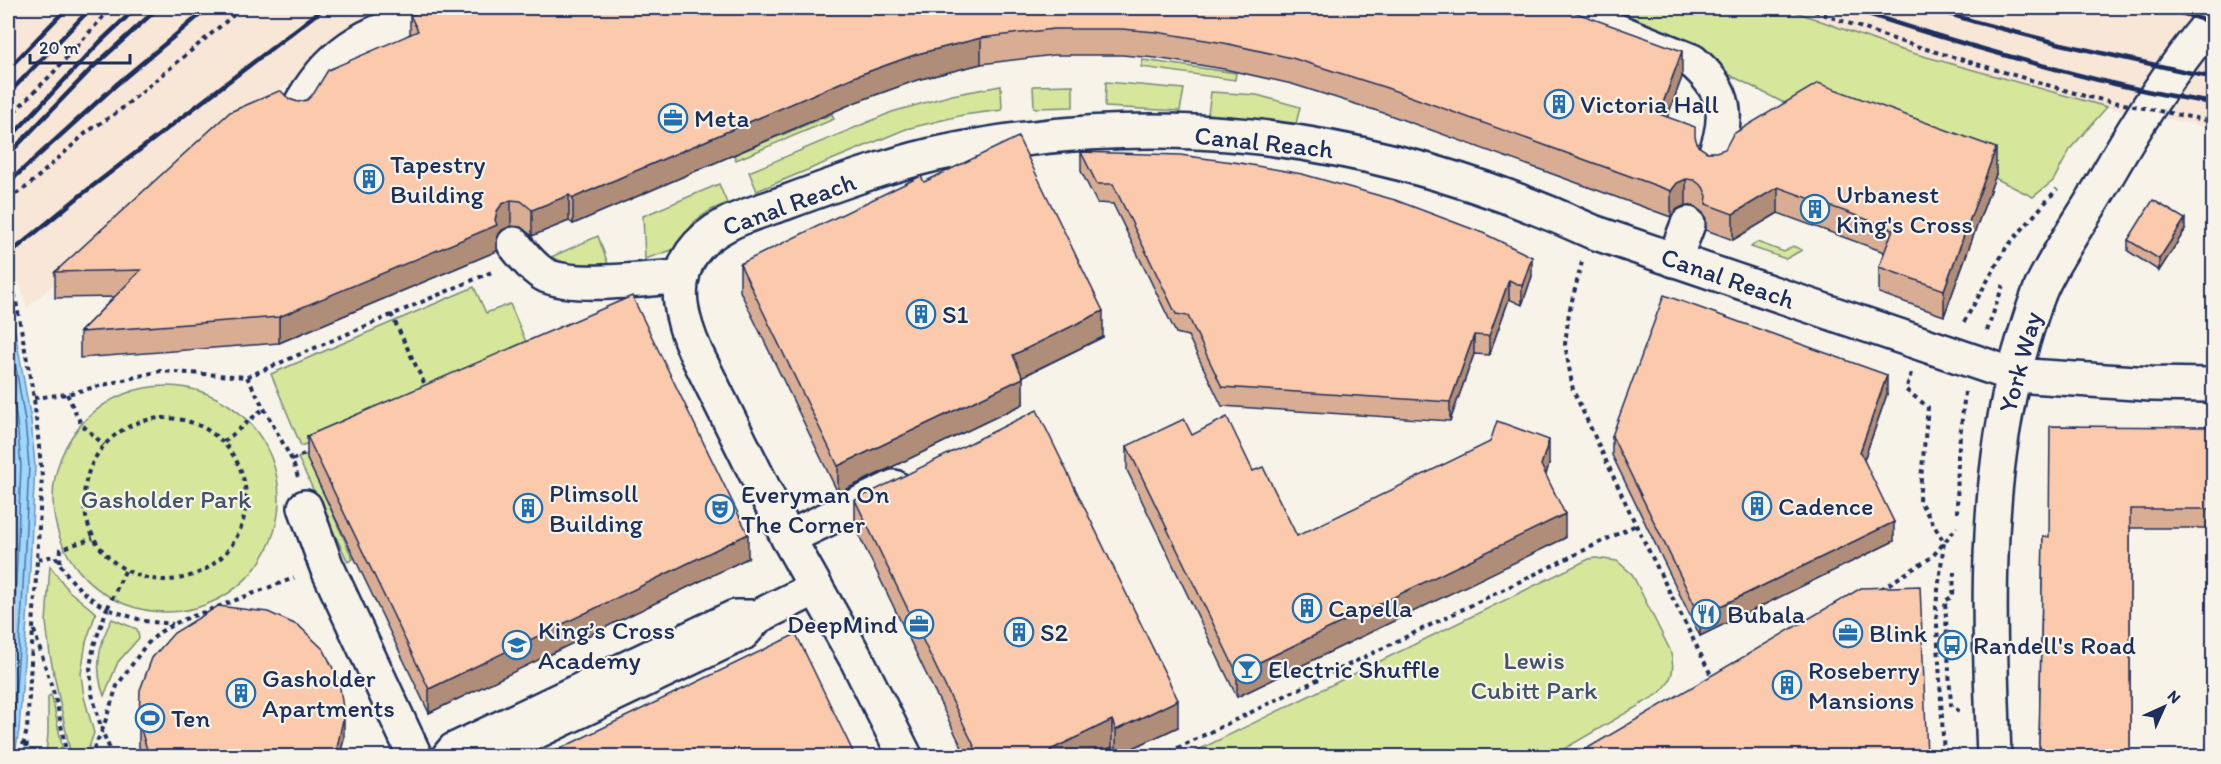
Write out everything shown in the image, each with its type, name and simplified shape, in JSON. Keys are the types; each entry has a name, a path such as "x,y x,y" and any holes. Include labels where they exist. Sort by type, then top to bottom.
{"street":[{"path":"1560,8 1692,61 1709,75 1720,95 1724,118 1721,140 1713,160"},
{"name":"York Way","path":"1994,756 1990,576 1993,503 2000,444 2014,375 2043,284 2139,119 2166,78 2214,18"},
{"path":"298,109 320,74 345,50 388,27 426,21"},
{"name":"Canal Reach","path":"682,277 691,254 716,229 813,192 928,156 1017,140 1090,134 1198,133 1250,136 1335,149 1392,161 1461,180 1593,232 2014,375 2151,384 2212,383"},
{"path":"1674,260 1688,224"},
{"path":"519,251 545,276 571,283 682,277 681,310 686,331 788,538 858,662 904,756"},
{"path":"788,538 922,474"},
{"path":"305,507 326,565 415,756"},
{"path":"449,756 454,750 735,617 757,616 816,588"},
{"path":"485,756 743,633 757,616"}],"path":[{"path":"8,118 47,79 111,8"},
{"path":"8,199 28,186 87,132 119,111 177,60 242,8"},
{"path":"1806,8 1899,41 2088,97 2214,122"},
{"path":"1593,232 1577,276 1569,312 1566,344 1568,369 1577,399 1713,680 1723,674"},
{"path":"34,398 67,394 160,371 247,377 392,314 519,251"},
{"path":"8,277 15,296 34,398 42,476 26,756"},
{"path":"392,314 430,398"},
{"path":"247,377 292,460 305,507"},
{"path":"67,394 81,424 104,445"},
{"path":"1957,514 1964,395"},
{"path":"224,442 264,408"},
{"path":"164,417 186,420 206,428 224,442 239,464 247,488 246,514 238,539 221,559 200,574 175,581 149,580 124,571 106,556 93,538 86,519 83,500 86,480 93,461 104,445 121,430 141,421 164,417"},
{"path":"1960,437 1968,438"},
{"path":"292,460 315,449"},
{"path":"1959,451 1965,453"},
{"path":"1161,756 1636,525"},
{"path":"1871,594 1932,557 1957,526 1956,538"},
{"path":"60,564 61,549 93,538"},
{"path":"1944,542 1936,606 1944,756"},
{"path":"38,559 55,556 68,578 87,597 108,609 144,621 173,624"},
{"path":"1955,561 1953,596 1945,601 1951,705 1959,711 1960,722"},
{"path":"90,756 102,731 117,686 145,646 160,632 173,624 326,565"},
{"path":"113,756 102,731 92,694 90,667 94,645 124,571"},
{"path":"33,625 57,704 67,756"},
{"path":"20,756 27,730"}],"shaded area":[{"path":"8,8 408,8 402,11 389,10 233,124 27,308 21,287 8,262"},
{"path":"1785,8 2213,8 2213,128 2085,103 1898,49"}],"green space":[{"path":"1587,8 1785,8 1898,49 2107,107 2071,148 2053,181 2033,197 1979,170 1896,147 1780,101 1715,67"},
{"path":"1143,60 1236,73 1235,80 1141,67"},
{"path":"1106,82 1184,89 1180,111 1105,107"},
{"path":"1073,85 1073,107 1034,108 1033,86"},
{"path":"1001,86 1002,110 963,115 906,129 757,191 749,172 892,112 952,95"},
{"path":"1211,92 1257,95 1300,107 1296,124 1208,114"},
{"path":"832,114 834,119 736,160 734,155"},
{"path":"719,184 727,203 695,221 675,249 645,259 643,216"},
{"path":"598,236 608,264 579,265 565,263 551,257"},
{"path":"1757,242 1784,252 1793,246 1802,250 1786,259 1751,247"},
{"path":"474,287 486,313 510,304 529,349 301,446 271,374"},
{"name":"Gasholder Park","path":"155,386 177,386 199,390 219,399 238,411 254,427 275,466 279,499 275,532 271,542 254,571 238,587 199,608 177,612 155,612 133,608 113,599 94,587 78,571 57,532 53,510 53,488 57,466 66,446 78,427 94,411 133,390"},
{"path":"436,398 308,459 353,559 348,562 298,458"},
{"name":"Lewis Cubitt Park","path":"1589,559 1617,561 1632,574 1670,650 1673,663 1671,675 1666,686 1657,695 1552,756 1186,756"},
{"path":"50,566 69,591 96,613 86,642 81,674 84,697 94,733 86,756 71,756 50,655 46,622"},
{"path":"112,619 137,629 139,638 118,662 104,696 98,666 103,638"},
{"path":"50,695 64,756 46,756 48,697"}],"water":[{"path":"8,292 31,420 35,466 19,730 16,748 11,756 8,756"}],"building":[{"path":"438,8 491,8 492,11 501,8 1563,8 1682,51 1659,114 1695,127 1698,146 1707,152 1725,149 1733,134 1818,83 1996,148 1944,290 1879,267 1893,229 1778,187 1733,214 1706,204 1707,196 1703,187 1694,180 1686,179 1677,183 1671,191 1387,88 1292,58 1224,43 1156,32 1122,29 1054,29 981,38 917,54 856,76 573,198 569,195 532,210 521,201 511,200 502,204 497,211 495,220 497,225 279,317 80,332 141,270 55,272 230,112 279,91 289,99 298,102 307,100 328,70 418,31 410,15"},
{"name":"S1","path":"1018,137 1103,311 1013,355 1023,378 838,466 740,264 921,176 924,182"},
{"path":"1081,152 1180,155 1302,174 1395,200 1483,233 1532,257 1522,286 1509,280 1489,336 1474,335 1450,402 1222,387 1188,316 1176,314 1113,184 1097,184"},
{"path":"2153,200 2185,219 2159,259 2128,240"},
{"name":"Cadence","path":"1664,295 1887,375 1860,452 1894,522 1700,616 1612,436"},
{"name":"Plimsoll Building","path":"632,296 748,534 429,689 307,436"},
{"name":"S2","path":"1037,410 1178,700 1116,730 1112,720 1050,750 1054,756 979,756 855,500"},
{"name":"Capella","path":"1227,417 1253,471 1263,467 1297,536 1490,442 1497,421 1549,440 1541,465 1565,514 1237,673 1127,446 1184,419 1192,435"},
{"path":"2050,426 2214,427 2214,509 2130,509 2130,756 2043,756 2039,744 2043,537 2049,537"},
{"path":"1920,586 1927,756 1574,756 1861,588"},
{"name":"Gasholder Apartments","path":"218,606 268,612 299,626 324,650 339,681 344,715 337,748 332,756 149,756 139,723 140,690 152,658 174,633"},
{"path":"796,634 855,756 545,756"}],"railway":[{"path":"8,69 67,8"},
{"path":"8,94 91,8"},
{"path":"8,140 100,42 136,8"},
{"path":"8,155 92,68 158,8"},
{"path":"8,183 117,84 208,8"},
{"path":"8,255 81,195 324,8"},
{"path":"1851,8 1960,42 2073,73 2143,90 2214,103"},
{"path":"1930,8 2061,44 2214,78"},
{"path":"2165,8 2214,23"}],"place":[{"name":"Victoria Hall","path":"1559,104"},
{"name":"Meta","path":"673,118"},
{"name":"Tapestry Building","path":"369,179"},
{"name":"Urbanest King's Cross","path":"1815,209"},
{"name":"S1","path":"921,314"},
{"name":"Cadence","path":"1757,506"},
{"name":"Plimsoll Building","path":"528,508"},
{"name":"Everyman On The Corner","path":"720,509"},
{"name":"Capella","path":"1307,608"},
{"name":"Bubala","path":"1706,614"},
{"name":"DeepMind","path":"919,624"},
{"name":"S2","path":"1019,632"},
{"name":"Blink","path":"1848,633"},
{"name":"King’s Cross Academy","path":"517,645"},
{"name":"Randell's Road","path":"1952,645"},
{"name":"Electric Shuffle","path":"1247,669"},
{"name":"Roseberry Mansions","path":"1787,685"},
{"name":"Gasholder Apartments","path":"241,693"},
{"name":"Ten","path":"150,718"}]}
